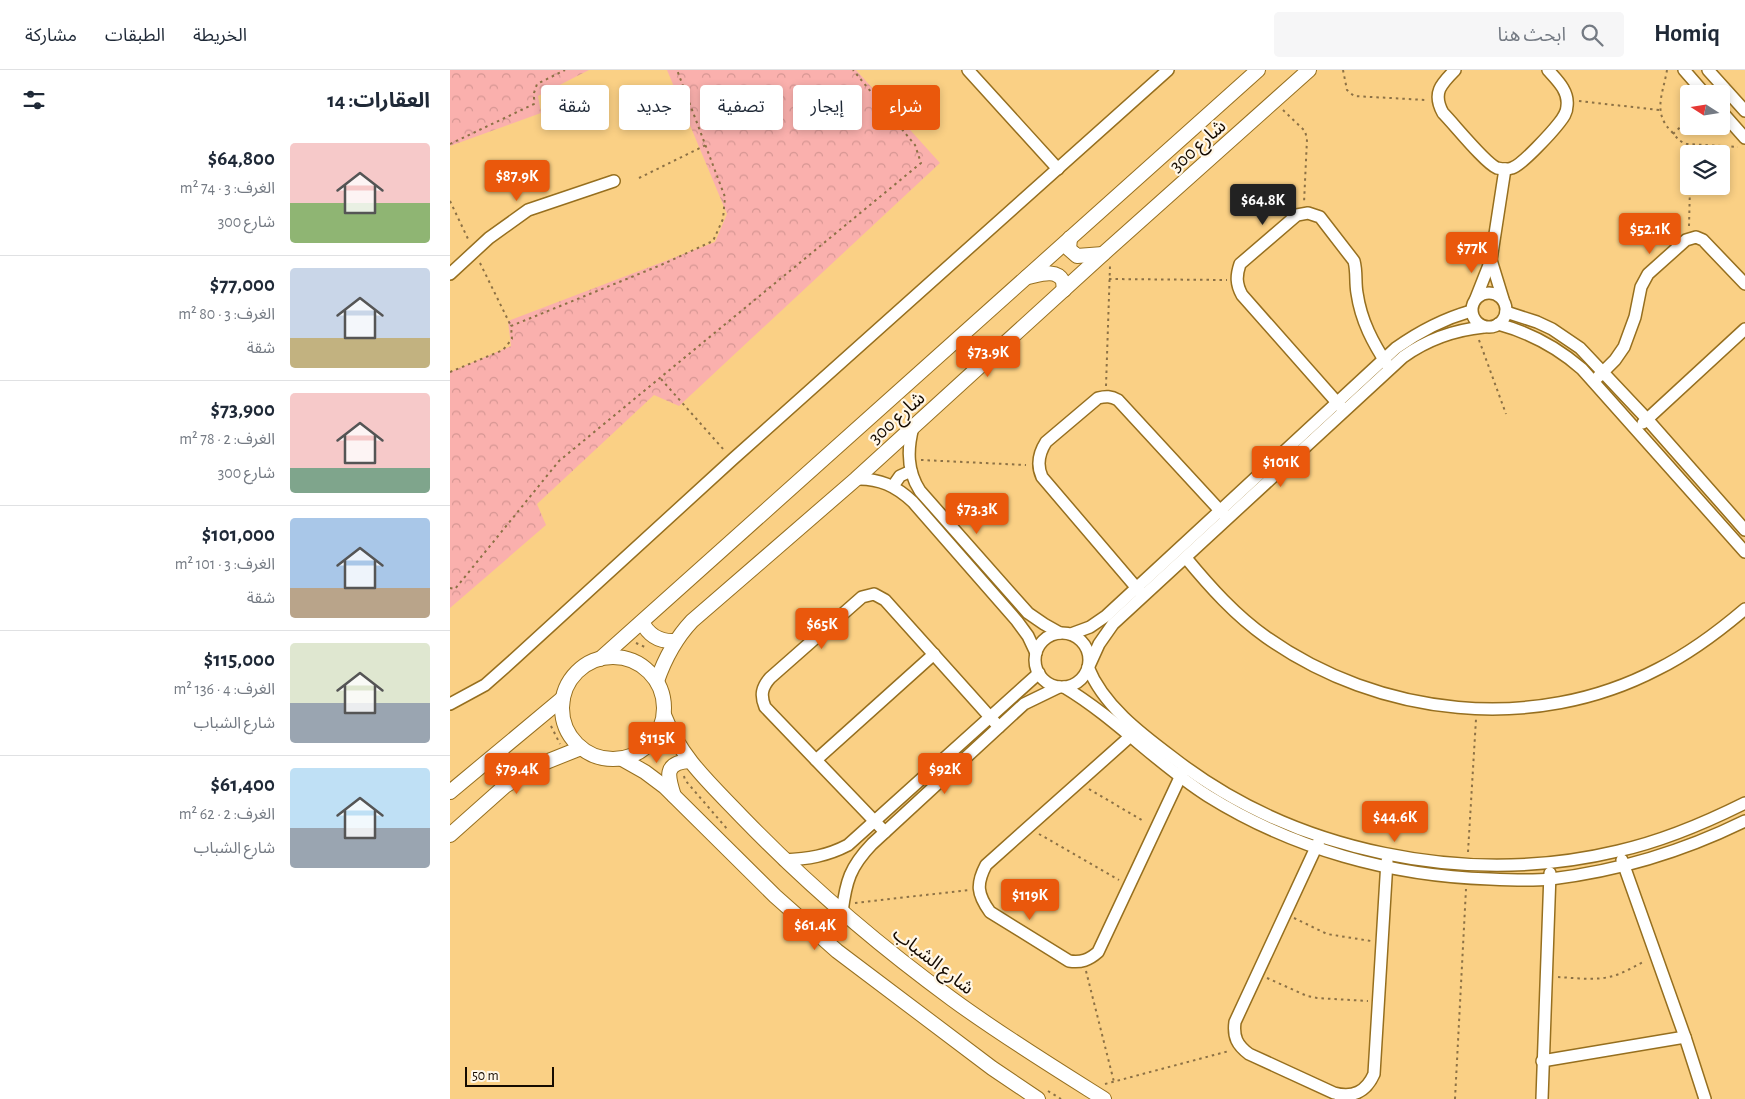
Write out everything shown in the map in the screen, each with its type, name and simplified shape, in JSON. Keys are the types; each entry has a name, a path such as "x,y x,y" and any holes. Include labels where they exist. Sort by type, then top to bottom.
{"street":[{"path":"968,70 1058,169"},
{"path":"451,703 485,685 732,459 1168,70"},
{"name":"شارع 300","path":"600,659 1258,70"},
{"name":"شارع 300","path":"657,681 666,658 676,641 692,621 856,479 1309,70"},
{"path":"1455,70 1439,89 1438,100 1443,113 1488,161 1499,168 1506,169 1518,165 1560,123 1565,114 1566,94 1548,70"},
{"path":"1684,70 1698,85"},
{"path":"1705,85 1710,73 1745,111"},
{"path":"1730,121 1745,138"},
{"path":"1479,328 1473,318 1472,304 1491,260 1506,169"},
{"path":"450,274 504,226 528,210 614,181"},
{"path":"1341,407 1242,295 1238,288 1236,280 1240,264 1291,219 1304,213 1320,217 1354,262 1360,312 1368,332 1387,365"},
{"path":"1593,381 1604,372 1624,347 1635,317 1639,294 1648,274 1689,238 1696,236 1703,240 1745,284"},
{"path":"1070,238 1069,249 1077,256 1107,251"},
{"path":"1387,365 1433,339 1450,333 1492,327 1502,321 1506,312 1491,260"},
{"path":"1027,277 1058,274 1063,281 1064,290"},
{"path":"1476,298 1481,294 1493,293 1503,300"},
{"path":"843,908 849,875 858,858 885,832 1024,704 1062,687 1077,683 1082,679 1099,644 1140,592 1387,365 1410,338 1439,322 1471,311"},
{"path":"1506,312 1537,322 1580,348 1648,419 1745,530"},
{"path":"1498,324 1528,334 1557,349 1582,369 1744,551"},
{"path":"1636,429 1745,329"},
{"path":"1140,592 1042,477 1039,465 1041,450 1046,442 1098,398 1106,396 1118,400 1224,515"},
{"path":"913,428 909,444 910,466 914,481 920,491 1028,613 1044,624 1082,641 1086,647 1089,659 1088,667 1093,680 1134,733"},
{"path":"893,486 910,466"},
{"path":"856,479 874,480 893,486 913,502 1017,621 1028,636 1036,653 1036,667 1039,674 1048,683 1062,687 1134,733 1209,797 1252,821 1316,848 1386,868 1428,875 1466,878 1549,879 1624,865 1673,852 1745,821"},
{"path":"1036,653 1043,641 1054,634 1090,627 1140,592 1186,558 1224,515"},
{"path":"1186,558 1210,587 1251,625 1297,657 1330,674 1365,688 1401,699 1438,706 1477,709 1550,704 1622,685 1657,670 1689,652 1745,609"},
{"path":"885,832 765,706 762,699 762,691 770,678 862,597 874,594 885,600 999,727"},
{"path":"642,622 646,630 659,640 667,642 676,641"},
{"path":"816,760 934,654"},
{"path":"626,658 648,670 657,681 664,703 664,715 661,728 655,739 646,749 622,759 600,758 581,748 571,738 565,726 562,712 563,698 566,687 580,669 600,659 626,658"},
{"path":"784,860 818,857 848,845 1039,674"},
{"path":"450,792 563,698"},
{"name":"شارع الشباب","path":"664,715 670,731 689,761 784,860 952,1000 1104,1099"},
{"path":"1134,733 986,865 980,876 979,889 983,901 990,912 1062,958 1069,961 1083,961 1092,958 1098,952 1182,773"},
{"path":"450,835 505,786 541,764 581,748"},
{"path":"622,759 648,774 674,796 775,896 837,951 890,993 992,1068 1038,1099"},
{"path":"674,796 669,781 671,768 675,764 689,761"},
{"path":"1182,773 1275,818 1321,837 1388,855 1442,863 1496,866 1551,863 1619,851 1668,837 1745,803"},
{"path":"1321,837 1235,1022 1234,1031 1236,1040 1241,1048 1249,1054 1334,1094 1344,1096 1355,1094 1365,1089 1371,1082 1374,1074 1388,855"},
{"path":"1619,851 1705,1099"},
{"path":"1542,1099 1551,863"},
{"path":"1542,1061 1685,1037"}],"path":[{"path":"450,144 534,104 534,93 537,84 565,70"},
{"path":"511,326 713,241 723,219 725,197 677,70"},
{"path":"450,588 454,588 559,461 921,163 915,145 853,70"},
{"path":"1343,70 1346,90 1354,96 1438,100"},
{"path":"1667,70 1660,110 1664,125 1680,141 1691,145"},
{"path":"1567,100 1660,110"},
{"path":"1274,101 1305,131 1307,139 1304,213"},
{"path":"1673,134 1680,127"},
{"path":"639,178 706,145"},
{"path":"1730,146 1745,147"},
{"path":"1689,238 1690,195"},
{"path":"450,201 511,326 512,339 503,350 450,372"},
{"path":"1106,396 1109,279 1107,251"},
{"path":"1109,279 1236,280"},
{"path":"1479,328 1506,414"},
{"path":"661,378 732,459"},
{"path":"910,466 1039,465"},
{"path":"625,637 666,658"},
{"path":"1467,864 1477,709"},
{"path":"544,714 564,756"},
{"path":"1078,783 1156,828"},
{"path":"1029,828 1129,886"},
{"path":"1455,1099 1466,878"},
{"path":"843,908 979,889"},
{"path":"1286,914 1327,934 1382,943"},
{"path":"1546,976 1592,978 1614,976 1656,956"},
{"path":"1083,961 1114,1082"},
{"path":"1258,974 1307,996 1379,1002"},
{"path":"1087,1089 1241,1048"}],"green space":[{"path":"450,70 589,70 560,85 541,85 541,94 538,96 541,113 450,146"},
{"path":"667,70 856,70 872,88 872,130 910,130 940,163 679,406 654,395 537,504 546,525 450,608 450,372 511,346 508,321 715,242 727,214 690,125 690,85 673,85"}]}
